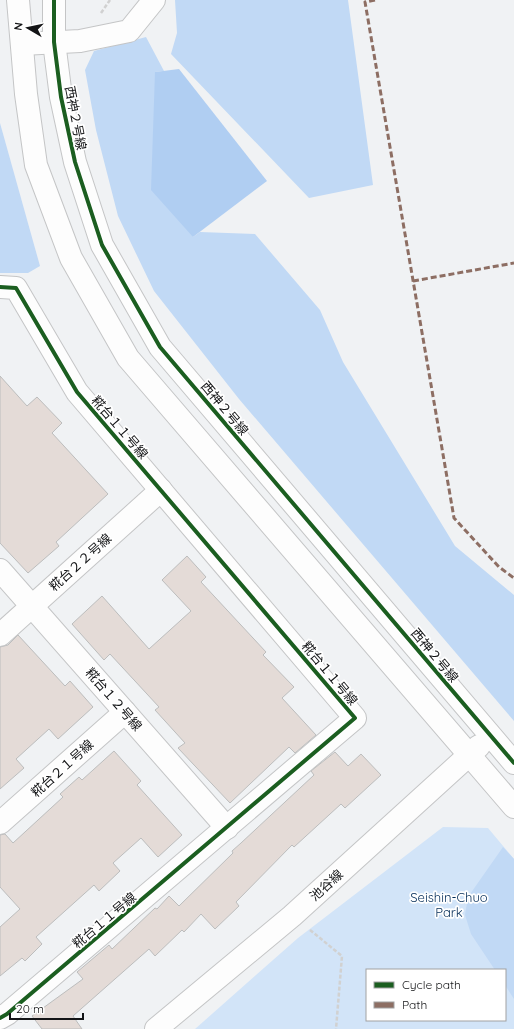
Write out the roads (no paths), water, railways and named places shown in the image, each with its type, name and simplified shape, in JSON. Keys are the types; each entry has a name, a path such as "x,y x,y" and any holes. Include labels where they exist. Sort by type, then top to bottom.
{"street":[{"path":"18,0 26,94 36,165 71,258 128,358 514,807"},
{"name":"西神２号線","path":"54,0 54,42 60,97 75,162 102,245 160,347 514,763"},
{"path":"22,44 80,41 129,31 154,0"},
{"name":"糀台１１号線","path":"0,287 16,288 77,392 355,718 7,1014 0,1018"},
{"name":"糀台２２号線","path":"0,635 161,490"},
{"name":"糀台１２号線","path":"0,570 227,828"},
{"name":"糀台２１号線","path":"0,823 125,712"},
{"name":"池谷線","path":"156,1029 292,916 490,736"}],"park label":[{"name":"Seishin-Chuo Park","path":"449,904"}]}
